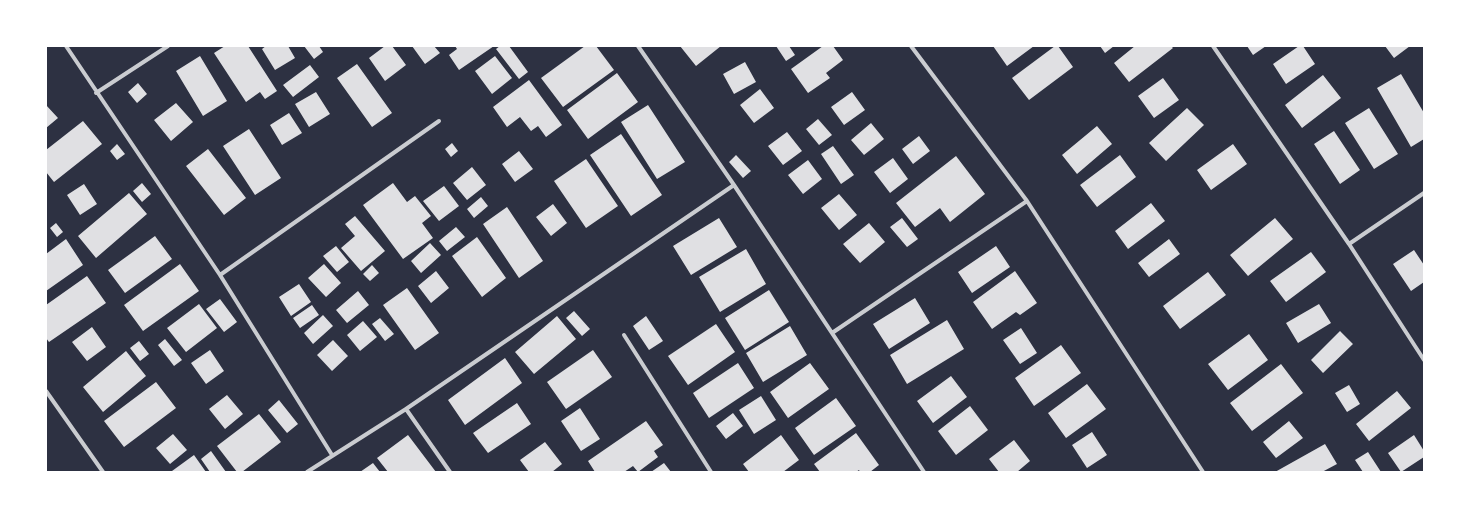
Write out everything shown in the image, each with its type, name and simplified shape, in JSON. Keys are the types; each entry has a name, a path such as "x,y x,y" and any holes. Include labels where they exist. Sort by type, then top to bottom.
{"street":[{"path":"66,46 96,93 220,275 332,455"},
{"path":"96,93 168,46"},
{"path":"638,46 734,185 924,472"},
{"path":"911,46 1027,201 1203,472"},
{"path":"1213,46 1349,244 1424,360"},
{"path":"220,275 439,121"},
{"path":"307,472 406,409 734,185"},
{"path":"1349,244 1424,193"},
{"path":"832,333 1027,201"},
{"path":"624,335 711,472"},
{"path":"46,391 103,472"},
{"path":"406,409 450,472"}],"building":[{"path":"225,46 248,46 277,91 265,99 260,92 246,102 214,53"},
{"path":"266,46 288,46 295,58 275,70 262,49"},
{"path":"304,46 319,46 323,52 314,59"},
{"path":"385,46 392,46 406,65 385,81 369,58"},
{"path":"412,46 434,46 440,53 425,64"},
{"path":"455,46 494,46 459,70 449,55 457,49"},
{"path":"500,46 509,46 528,72 519,79 496,49"},
{"path":"585,46 596,46 614,70 563,107 541,78"},
{"path":"680,46 721,46 696,66"},
{"path":"776,46 789,46 795,55 786,61"},
{"path":"823,46 833,46 843,60 826,73 830,78 808,93 791,69"},
{"path":"993,46 1034,46 1007,66"},
{"path":"1055,46 1058,46 1073,67 1029,100 1012,78"},
{"path":"1100,46 1114,46 1105,53"},
{"path":"1135,46 1171,46 1173,48 1129,82 1114,63"},
{"path":"1247,46 1266,46 1253,55"},
{"path":"1299,46 1303,46 1315,64 1286,84 1273,64"},
{"path":"1385,46 1410,46 1394,58"},
{"path":"200,56 227,101 203,116 176,71"},
{"path":"495,56 512,78 492,94 475,71"},
{"path":"745,62 756,82 734,94 723,74"},
{"path":"357,64 392,113 372,127 337,78"},
{"path":"310,65 319,77 293,97 283,85"},
{"path":"617,73 638,102 588,139 567,110"},
{"path":"1401,74 1424,113 1424,139 1411,147 1377,88"},
{"path":"1323,75 1341,98 1302,128 1285,105"},
{"path":"1163,78 1179,100 1154,118 1138,96"},
{"path":"529,80 562,125 546,137 538,126 531,131 520,117 507,127 493,107"},
{"path":"138,83 147,94 137,103 128,92"},
{"path":"760,89 774,108 754,123 740,105"},
{"path":"316,92 330,114 309,127 295,104"},
{"path":"852,92 865,110 844,125 831,107"},
{"path":"176,103 193,122 171,141 154,120"},
{"path":"46,105 58,118 46,128"},
{"path":"648,105 685,162 657,179 621,122"},
{"path":"1187,108 1204,125 1166,161 1149,143"},
{"path":"1369,108 1398,154 1374,169 1345,123"},
{"path":"289,113 302,133 282,145 270,125"},
{"path":"818,119 832,135 819,145 806,129"},
{"path":"83,121 102,144 54,182 46,172 46,150"},
{"path":"871,123 884,139 864,155 851,140"},
{"path":"1097,126 1112,144 1077,174 1062,155"},
{"path":"249,129 281,178 255,195 223,146"},
{"path":"1334,131 1360,170 1340,184 1314,144"},
{"path":"787,132 802,151 783,165 768,146"},
{"path":"621,134 662,195 631,216 590,155"},
{"path":"919,136 930,151 913,164 902,149"},
{"path":"452,143 458,151 451,157 445,149"},
{"path":"117,144 125,154 117,160 110,151"},
{"path":"1233,144 1247,164 1211,190 1197,170"},
{"path":"833,146 854,175 841,184 821,154"},
{"path":"208,149 246,198 224,215 186,166"},
{"path":"519,151 533,169 515,182 502,164"},
{"path":"736,155 751,171 743,178 729,162"},
{"path":"1120,155 1136,177 1097,207 1080,185"},
{"path":"956,156 985,194 950,222 940,208 915,227 896,203"},
{"path":"893,158 908,179 890,193 874,172"},
{"path":"586,159 618,206 586,228 554,181"},
{"path":"808,160 822,179 803,194 788,175"},
{"path":"472,167 486,185 467,200 453,183"},
{"path":"142,183 151,194 142,202 133,191"},
{"path":"393,183 407,202 415,196 431,216 422,223 433,238 403,259 363,205"},
{"path":"84,184 97,204 80,215 67,195"},
{"path":"444,186 459,206 439,221 423,201"},
{"path":"129,193 147,214 96,258 78,236"},
{"path":"839,194 857,215 839,230 821,208"},
{"path":"481,197 488,206 474,218 467,209"},
{"path":"1151,203 1165,221 1128,249 1115,231"},
{"path":"553,204 567,223 551,236 536,217"},
{"path":"507,207 543,261 519,278 483,224"},
{"path":"355,216 385,251 361,271 341,248 355,236 345,224"},
{"path":"719,218 737,247 691,275 673,246"},
{"path":"902,218 918,239 907,247 890,227"},
{"path":"1275,218 1293,239 1248,276 1230,255"},
{"path":"56,223 63,232 57,237 50,228"},
{"path":"869,223 885,242 860,263 843,244"},
{"path":"456,227 465,237 447,251 439,241"},
{"path":"155,236 172,259 125,293 108,270"},
{"path":"477,237 506,278 482,297 452,256"},
{"path":"66,239 83,265 46,291 46,254"},
{"path":"1169,239 1180,254 1149,277 1138,263"},
{"path":"430,243 441,255 421,273 411,261"},
{"path":"336,246 349,262 337,272 323,256"},
{"path":"996,246 1010,267 972,293 958,272"},
{"path":"746,249 766,284 720,312 699,277"},
{"path":"1414,250 1424,265 1424,282 1411,291 1393,264"},
{"path":"1311,252 1326,272 1286,302 1270,281"},
{"path":"180,264 199,291 143,331 124,305"},
{"path":"324,264 341,283 326,297 308,278"},
{"path":"372,265 379,273 370,281 363,274"},
{"path":"436,271 449,288 431,303 418,286"},
{"path":"1015,271 1037,303 1020,315 1016,312 992,329 973,302"},
{"path":"1208,272 1226,295 1180,329 1163,306"},
{"path":"87,276 106,303 49,342 46,338 46,305"},
{"path":"299,284 311,302 291,316 279,297"},
{"path":"407,288 439,333 415,350 383,305"},
{"path":"769,290 789,322 745,350 725,318"},
{"path":"358,291 369,305 347,323 336,310"},
{"path":"915,298 930,323 889,349 873,324"},
{"path":"220,299 237,322 224,332 206,309"},
{"path":"199,304 217,328 186,352 167,328"},
{"path":"1319,304 1331,323 1298,343 1286,323"},
{"path":"312,305 319,315 300,328 293,318"},
{"path":"574,311 590,329 582,336 566,318"},
{"path":"323,315 333,326 313,344 304,333"},
{"path":"557,316 576,339 534,374 515,352"},
{"path":"646,316 663,341 649,350 633,326"},
{"path":"380,318 394,334 385,341 372,324"},
{"path":"947,320 964,349 907,384 890,355"},
{"path":"363,321 377,337 360,351 347,335"},
{"path":"716,324 735,352 688,385 668,356"},
{"path":"790,326 807,355 763,382 746,353"},
{"path":"92,327 106,347 87,361 72,342"},
{"path":"1021,328 1037,353 1020,364 1003,340"},
{"path":"1340,331 1353,344 1323,373 1311,360"},
{"path":"1249,334 1268,360 1228,390 1208,364"},
{"path":"165,339 182,360 174,366 158,345"},
{"path":"333,340 348,356 332,371 317,355"},
{"path":"139,341 149,354 140,361 130,348"},
{"path":"1061,345 1081,373 1034,406 1015,378"},
{"path":"210,350 224,371 206,384 191,363"},
{"path":"593,350 612,377 566,409 547,382"},
{"path":"126,351 146,376 103,412 83,387"},
{"path":"505,358 522,383 465,425 448,400"},
{"path":"738,363 754,388 709,418 693,393"},
{"path":"810,363 829,389 788,418 770,392"},
{"path":"1281,364 1303,393 1252,431 1230,403"},
{"path":"951,376 967,397 933,423 917,401"},
{"path":"156,382 176,408 124,447 104,421"},
{"path":"1087,384 1106,409 1066,438 1048,413"},
{"path":"1349,385 1360,404 1347,412 1335,393"},
{"path":"1397,391 1411,408 1369,441 1356,424"},
{"path":"227,395 243,414 225,429 209,409"},
{"path":"761,396 776,420 754,434 739,410"},
{"path":"836,398 856,426 814,455 795,428"},
{"path":"279,400 298,424 287,433 268,410"},
{"path":"517,403 531,424 488,453 473,433"},
{"path":"970,406 988,430 956,455 938,431"},
{"path":"580,408 600,439 581,451 561,421"},
{"path":"733,413 743,426 726,439 716,426"},
{"path":"259,414 281,442 242,472 237,472 217,446"},
{"path":"646,421 663,445 654,451 658,457 638,472 633,466 624,472 595,472 588,461"},
{"path":"1289,421 1303,438 1276,458 1263,442"},
{"path":"1092,432 1107,455 1087,468 1072,445"},
{"path":"856,433 879,465 870,472 860,472 859,470 856,472 820,472 814,464"},
{"path":"173,434 187,450 170,464 156,448"},
{"path":"408,435 436,472 388,472 377,458"},
{"path":"781,435 799,460 783,472 749,472 743,464"},
{"path":"1414,435 1424,451 1424,457 1401,472 1388,453"},
{"path":"1014,440 1030,461 1017,472 999,472 989,459"},
{"path":"545,442 562,464 552,472 529,472 520,460"},
{"path":"1325,444 1337,464 1322,472 1275,472"},
{"path":"211,451 226,472 210,472 201,459"},
{"path":"1368,452 1381,472 1363,472 1355,460"},
{"path":"194,455 206,472 172,471"},
{"path":"373,463 380,472 360,472"},
{"path":"664,463 671,472 651,472"}]}
